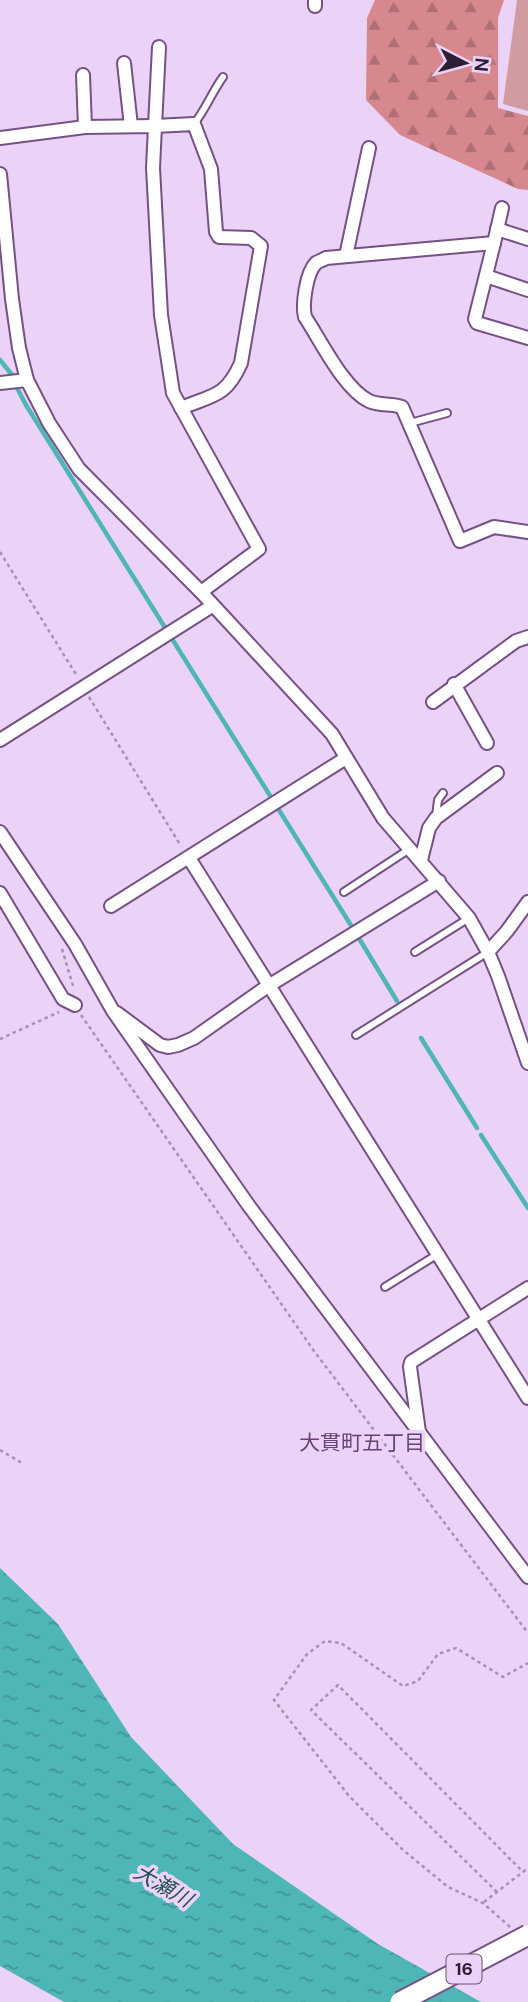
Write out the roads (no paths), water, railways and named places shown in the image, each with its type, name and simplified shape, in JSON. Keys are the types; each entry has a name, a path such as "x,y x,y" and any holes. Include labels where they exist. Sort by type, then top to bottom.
{"main road":[{"name":"16","path":"400,2002 528,1935"}],"street":[{"path":"159,47 153,168 161,315 173,393 259,549 201,592"},
{"path":"124,63 131,126"},
{"path":"83,75 85,127"},
{"path":"0,138 85,127 194,124 211,169 216,232 219,237 251,238 261,246 241,363 234,379 226,390 181,408"},
{"path":"346,256 369,148"},
{"path":"0,174 19,348 27,380 49,423 79,469 201,592 332,734 383,818 469,918 488,952 528,1063"},
{"path":"502,208 475,319 477,323 528,338"},
{"path":"497,229 528,239"},
{"path":"494,243 326,258 316,263 302,305 305,317 352,388 367,400 402,407 460,541 494,527 528,532"},
{"path":"486,276 528,290"},
{"path":"0,383 27,380"},
{"path":"0,740 212,606"},
{"path":"433,702 516,641 528,637"},
{"path":"454,684 487,743"},
{"path":"111,906 346,758"},
{"path":"421,860 429,828 436,818 497,772"},
{"path":"0,832 61,924 113,1011 249,1206 528,1577"},
{"path":"189,858 528,1398"},
{"path":"113,1011 126,1017 160,1045 168,1047 194,1038 265,988 439,881"},
{"path":"0,893 63,999 75,1005"},
{"path":"488,952 508,932 528,902"},
{"path":"420,1435 411,1362 528,1288"}],"lane":[{"path":"194,124 223,77"},
{"path":"408,424 447,413"},
{"path":"436,818 438,800 443,793"},
{"path":"344,892 408,850"},
{"path":"415,952 469,918"},
{"path":"356,1035 488,952"},
{"path":"386,1287 438,1254"}],"water":[{"name":"大瀬川","path":"0,1568 58,1624 131,1737 233,1844 378,1944 481,2002 64,2002 0,1966"}],"waterway":[{"path":"0,360 12,375"},
{"path":"17,388 352,927"},
{"path":"360,940 397,1001"},
{"path":"421,1038 477,1128"},
{"path":"481,1135 528,1208"}],"district":[{"name":"大貫町五丁目","path":"362,1443"}]}
